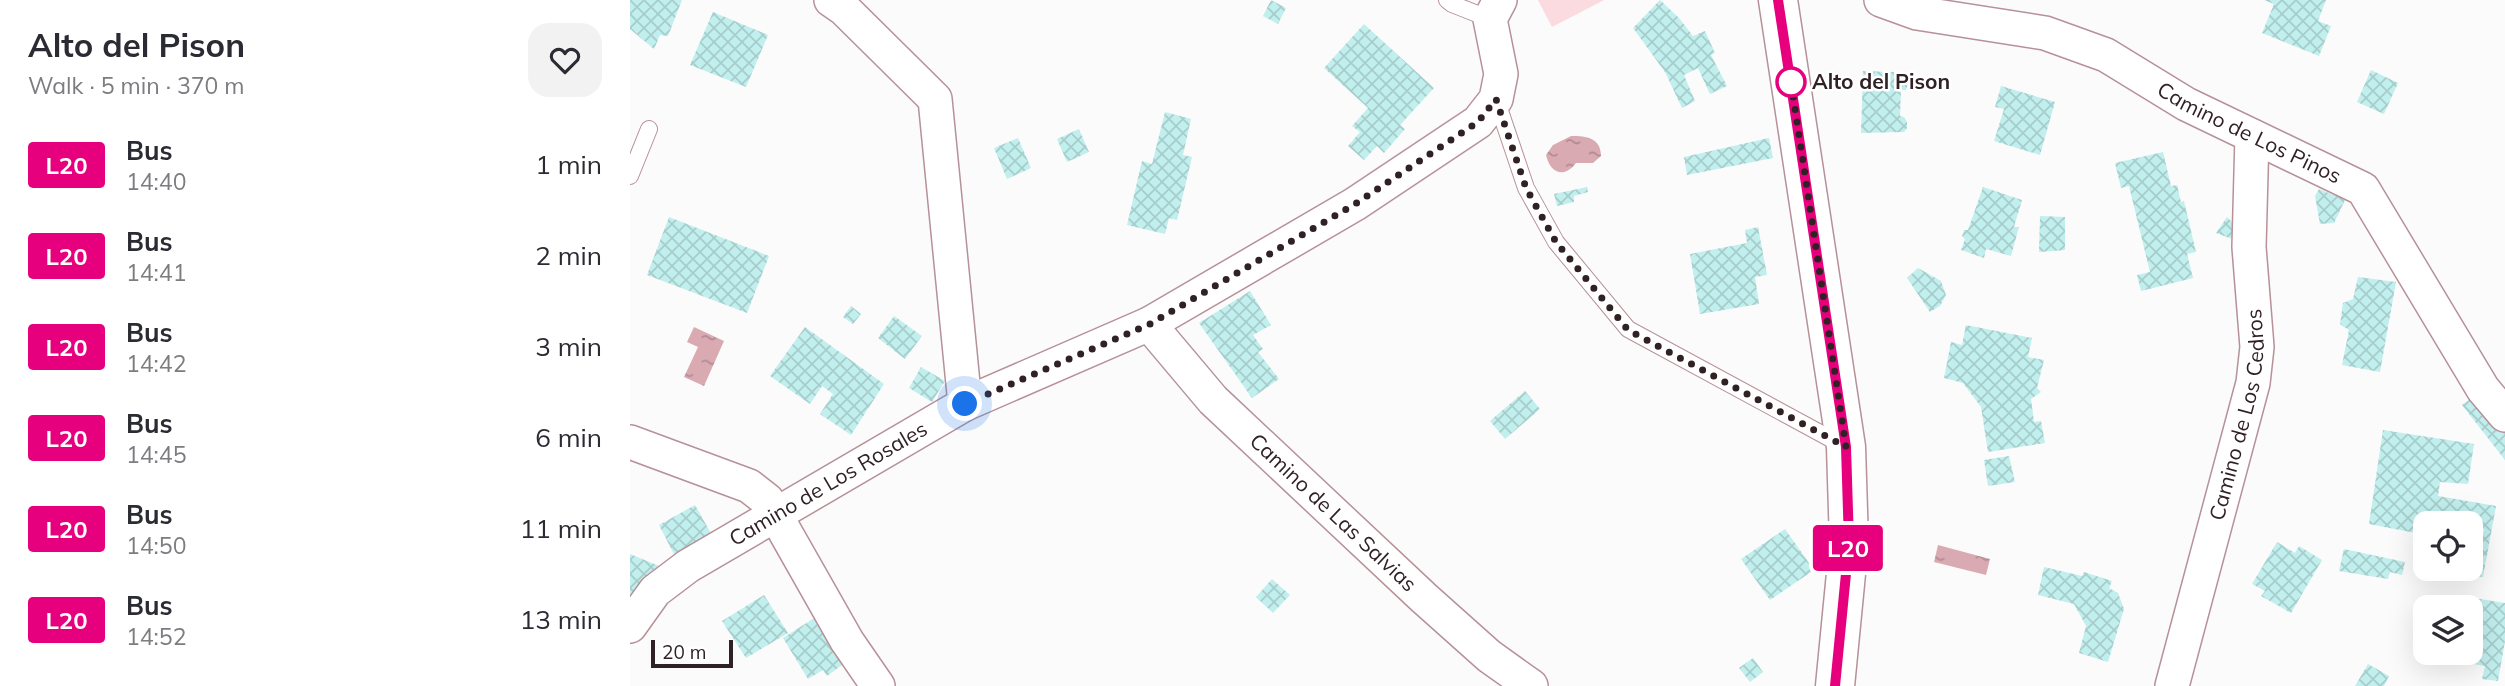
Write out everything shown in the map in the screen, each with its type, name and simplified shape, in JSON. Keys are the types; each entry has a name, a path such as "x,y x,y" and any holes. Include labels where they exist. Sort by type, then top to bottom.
{"street":[{"path":"831,0 844,9 935,99 965,404"},
{"path":"1778,0 1846,447 1849,543 1835,686"},
{"name":"Camino de Los Pinos","path":"1881,0 1916,13 2045,33 2106,55 2186,104 2363,188 2483,389 2505,415"},
{"path":"1495,9 1501,74 1496,99"},
{"name":"Camino de Los Rosales","path":"630,626 655,591 677,575 965,404 1150,324 1355,204 1478,122 1496,99"},
{"name":"Camino de Los Cedros","path":"2172,686 2253,383 2257,347 2249,247 2252,136"},
{"name":"Camino de Las Salvias","path":"1150,324 1213,400 1424,598 1489,656 1531,686"},
{"path":"630,442 749,486 767,500 847,641 878,686"}],"lane":[{"path":"1447,0 1452,5 1495,9"},
{"path":"1496,99 1526,188 1556,242 1628,330 1846,447"},
{"path":"630,176 649,129"}],"shaded area":[{"path":"1538,0 1604,0 1552,27"}],"water":[{"path":"1571,136 1592,139 1599,145 1601,156 1593,163 1576,163 1567,171 1558,172 1551,166 1546,155 1553,145"},
{"path":"694,327 724,341 704,386 684,377 698,347 687,342"},
{"path":"1938,545 1990,559 1986,575 1934,562"}],"building":[{"path":"630,0 682,0 668,36 660,35 654,49 630,29"},
{"path":"1271,0 1286,8 1278,24 1263,16"},
{"path":"1660,0 1693,36 1705,31 1715,53 1711,55 1727,86 1710,94 1698,68 1684,75 1695,101 1682,108 1665,72 1633,28"},
{"path":"2264,0 2326,0 2318,21 2331,26 2319,56 2262,33 2274,4"},
{"path":"713,12 768,35 746,87 690,65"},
{"path":"1364,24 1434,88 1400,125 1405,129 1384,153 1377,146 1364,160 1348,146 1360,132 1352,126 1368,108 1324,68"},
{"path":"2371,70 2398,83 2384,114 2357,102"},
{"path":"1863,71 1906,75 1909,80 1906,90 1901,90 1900,116 1907,122 1904,132 1861,133"},
{"path":"2001,86 2055,102 2040,155 1994,141 2004,109 1995,107"},
{"path":"1165,112 1191,119 1183,155 1192,157 1177,220 1169,218 1165,234 1127,225 1142,161 1152,164"},
{"path":"1079,129 1089,152 1067,162 1057,139"},
{"path":"1018,138 1031,168 1007,179 994,148"},
{"path":"1769,138 1773,158 1687,175 1684,157"},
{"path":"2163,152 2171,186 2177,185 2181,202 2184,201 2196,252 2187,254 2193,278 2141,291 2137,275 2150,272 2129,186 2121,188 2115,163"},
{"path":"1587,187 1588,192 1574,196 1574,202 1557,206 1554,194"},
{"path":"1983,187 2022,200 2014,227 2019,227 2011,256 1986,249 1984,258 1961,250 1965,239 1962,236 1964,230 1968,230"},
{"path":"2338,187 2347,192 2334,223 2320,224 2315,196 2319,189 2333,195"},
{"path":"2040,216 2065,217 2065,250 2039,252"},
{"path":"669,217 769,256 747,313 647,275"},
{"path":"2227,217 2236,226 2235,240 2216,233"},
{"path":"1758,227 1767,275 1755,277 1759,304 1700,314 1690,254 1747,243 1745,230"},
{"path":"1918,268 1941,281 1946,295 1940,306 1930,312 1907,278"},
{"path":"2358,277 2396,282 2380,372 2342,365 2349,330 2340,324 2343,303 2353,299"},
{"path":"1250,291 1271,325 1253,335 1263,349 1258,352 1279,379 1252,398 1199,323"},
{"path":"851,306 861,314 853,324 843,317"},
{"path":"894,316 922,336 905,359 878,338"},
{"path":"1966,325 2032,338 2028,357 2044,360 2037,388 2041,392 2031,399 2034,422 2041,421 2045,443 1988,452 1981,407 1963,383 1944,378 1951,342 1962,345"},
{"path":"805,327 884,384 851,435 820,414 833,394 822,386 810,404 770,376"},
{"path":"921,367 945,381 932,402 909,388"},
{"path":"1525,391 1540,409 1505,439 1490,421"},
{"path":"2478,393 2505,426 2505,460 2462,405"},
{"path":"2383,430 2474,444 2468,484 2440,482 2438,496 2496,506 2483,577 2483,511 2413,511 2413,532 2369,524"},
{"path":"2009,456 2015,482 1988,486 1984,460"},
{"path":"695,505 713,537 676,558 659,525"},
{"path":"1785,529 1814,570 1770,600 1741,559"},
{"path":"2277,542 2295,553 2299,546 2322,560 2291,613 2261,596 2265,591 2252,584"},
{"path":"2344,549 2405,562 2402,575 2390,572 2388,579 2339,571"},
{"path":"630,554 664,568 630,606"},
{"path":"2044,567 2082,576 2084,572 2112,581 2109,588 2118,593 2124,609 2108,662 2079,653 2086,626 2074,604 2038,595"},
{"path":"1272,579 1290,595 1273,613 1256,597"},
{"path":"764,595 788,633 746,658 722,621"},
{"path":"2483,600 2505,603 2505,641 2498,681 2482,679 2485,666 2479,665 2483,665"},
{"path":"822,613 849,660 827,676 823,670 808,679 783,638"},
{"path":"1753,658 1763,672 1750,682 1739,668"},
{"path":"2368,664 2389,676 2384,686 2355,686"}],"bus line":[{"name":"L20","path":"1778,0 1846,447 1849,543 1835,686"}],"place":[{"name":"Alto del Pison","path":"1791,82"}],"route":[{"path":"965,404 1150,324 1355,204 1478,122 1496,99 1526,188 1556,242 1628,330 1846,447 1791,82"}]}
